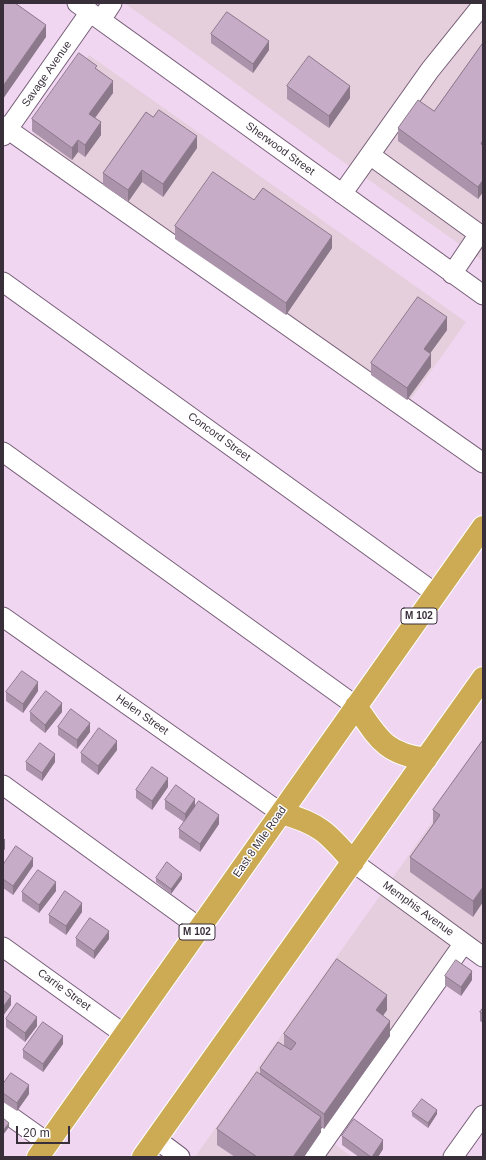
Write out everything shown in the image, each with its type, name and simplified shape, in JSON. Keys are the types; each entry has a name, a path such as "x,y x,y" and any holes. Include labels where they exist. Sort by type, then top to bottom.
{"highway":[{"name":"East 8 Mile Road","path":"43,1150 483,526"},
{"path":"143,1157 483,678"},
{"path":"356,706 376,736 388,746 398,753 410,757 426,759"},
{"path":"280,813 310,822 323,830 353,862"}],"street":[{"name":"Savage Avenue","path":"5,130 89,12 112,3"},
{"path":"342,194 430,70 483,4"},
{"name":"Sherwood Street","path":"89,12 483,296"},
{"path":"5,130 483,463"},
{"path":"370,155 479,234 452,274"},
{"name":"Concord Street","path":"3,282 435,593"},
{"path":"3,452 356,706"},
{"name":"Helen Street","path":"3,618 280,813"},
{"path":"3,785 200,928"},
{"name":"Memphis Avenue","path":"353,862 483,958"},
{"path":"313,1157 464,943"},
{"name":"Carrie Street","path":"3,947 124,1034"},
{"path":"3,1111 43,1150"},
{"path":"454,1157 483,1116"},
{"path":"156,1139 180,1157"}],"shaded area":[{"path":"124,3 483,3 483,261 328,151"},
{"path":"89,55 466,322 407,405 30,138"},
{"path":"483,750 483,967 467,955 332,1142 352,1157 195,1157"}],"building":[{"path":"4,3 15,3 46,25 3,86 3,5"},
{"path":"227,12 269,41 253,64 211,34"},
{"path":"483,43 483,140 481,144 483,145 483,180 478,187 398,128 418,100 434,111"},
{"path":"79,53 97,66 95,68 113,81 89,114 101,122 85,145 78,140 72,148 32,119"},
{"path":"309,56 350,86 329,116 287,86"},
{"path":"159,110 197,136 163,184 142,170 128,190 103,173 146,112 153,117"},
{"path":"213,172 254,200 263,188 332,236 286,303 175,226"},
{"path":"418,297 447,317 424,349 431,354 407,388 371,363"},
{"path":"22,671 38,682 23,704 6,692"},
{"path":"46,691 62,703 45,725 30,712"},
{"path":"71,709 90,723 77,740 58,727"},
{"path":"99,728 117,741 98,766 81,753"},
{"path":"483,740 483,887 473,901 410,857 440,815 433,810"},
{"path":"40,743 55,754 42,773 26,762"},
{"path":"152,767 168,778 152,801 136,790"},
{"path":"176,785 195,799 185,814 165,800"},
{"path":"199,801 219,815 200,844 179,829"},
{"path":"16,846 33,858 13,886 3,879 3,865"},
{"path":"167,862 182,874 171,889 156,878"},
{"path":"38,870 56,882 39,905 22,892"},
{"path":"65,891 82,903 66,926 49,915"},
{"path":"90,918 109,931 94,951 76,938"},
{"path":"337,959 387,995 376,1010 390,1021 324,1114 260,1068 278,1042 291,1050 296,1043 284,1034"},
{"path":"456,960 472,971 461,987 445,976"},
{"path":"3,990 11,996 3,1007"},
{"path":"17,1003 37,1017 25,1033 6,1019"},
{"path":"43,1022 63,1036 43,1064 23,1050"},
{"path":"257,1072 321,1117 293,1157 257,1157 217,1129"},
{"path":"11,1073 29,1085 17,1103 3,1093 3,1084"},
{"path":"422,1099 437,1110 428,1123 412,1112"},
{"path":"3,1118 9,1123 3,1131"},
{"path":"354,1119 383,1140 372,1157 342,1136"}]}
